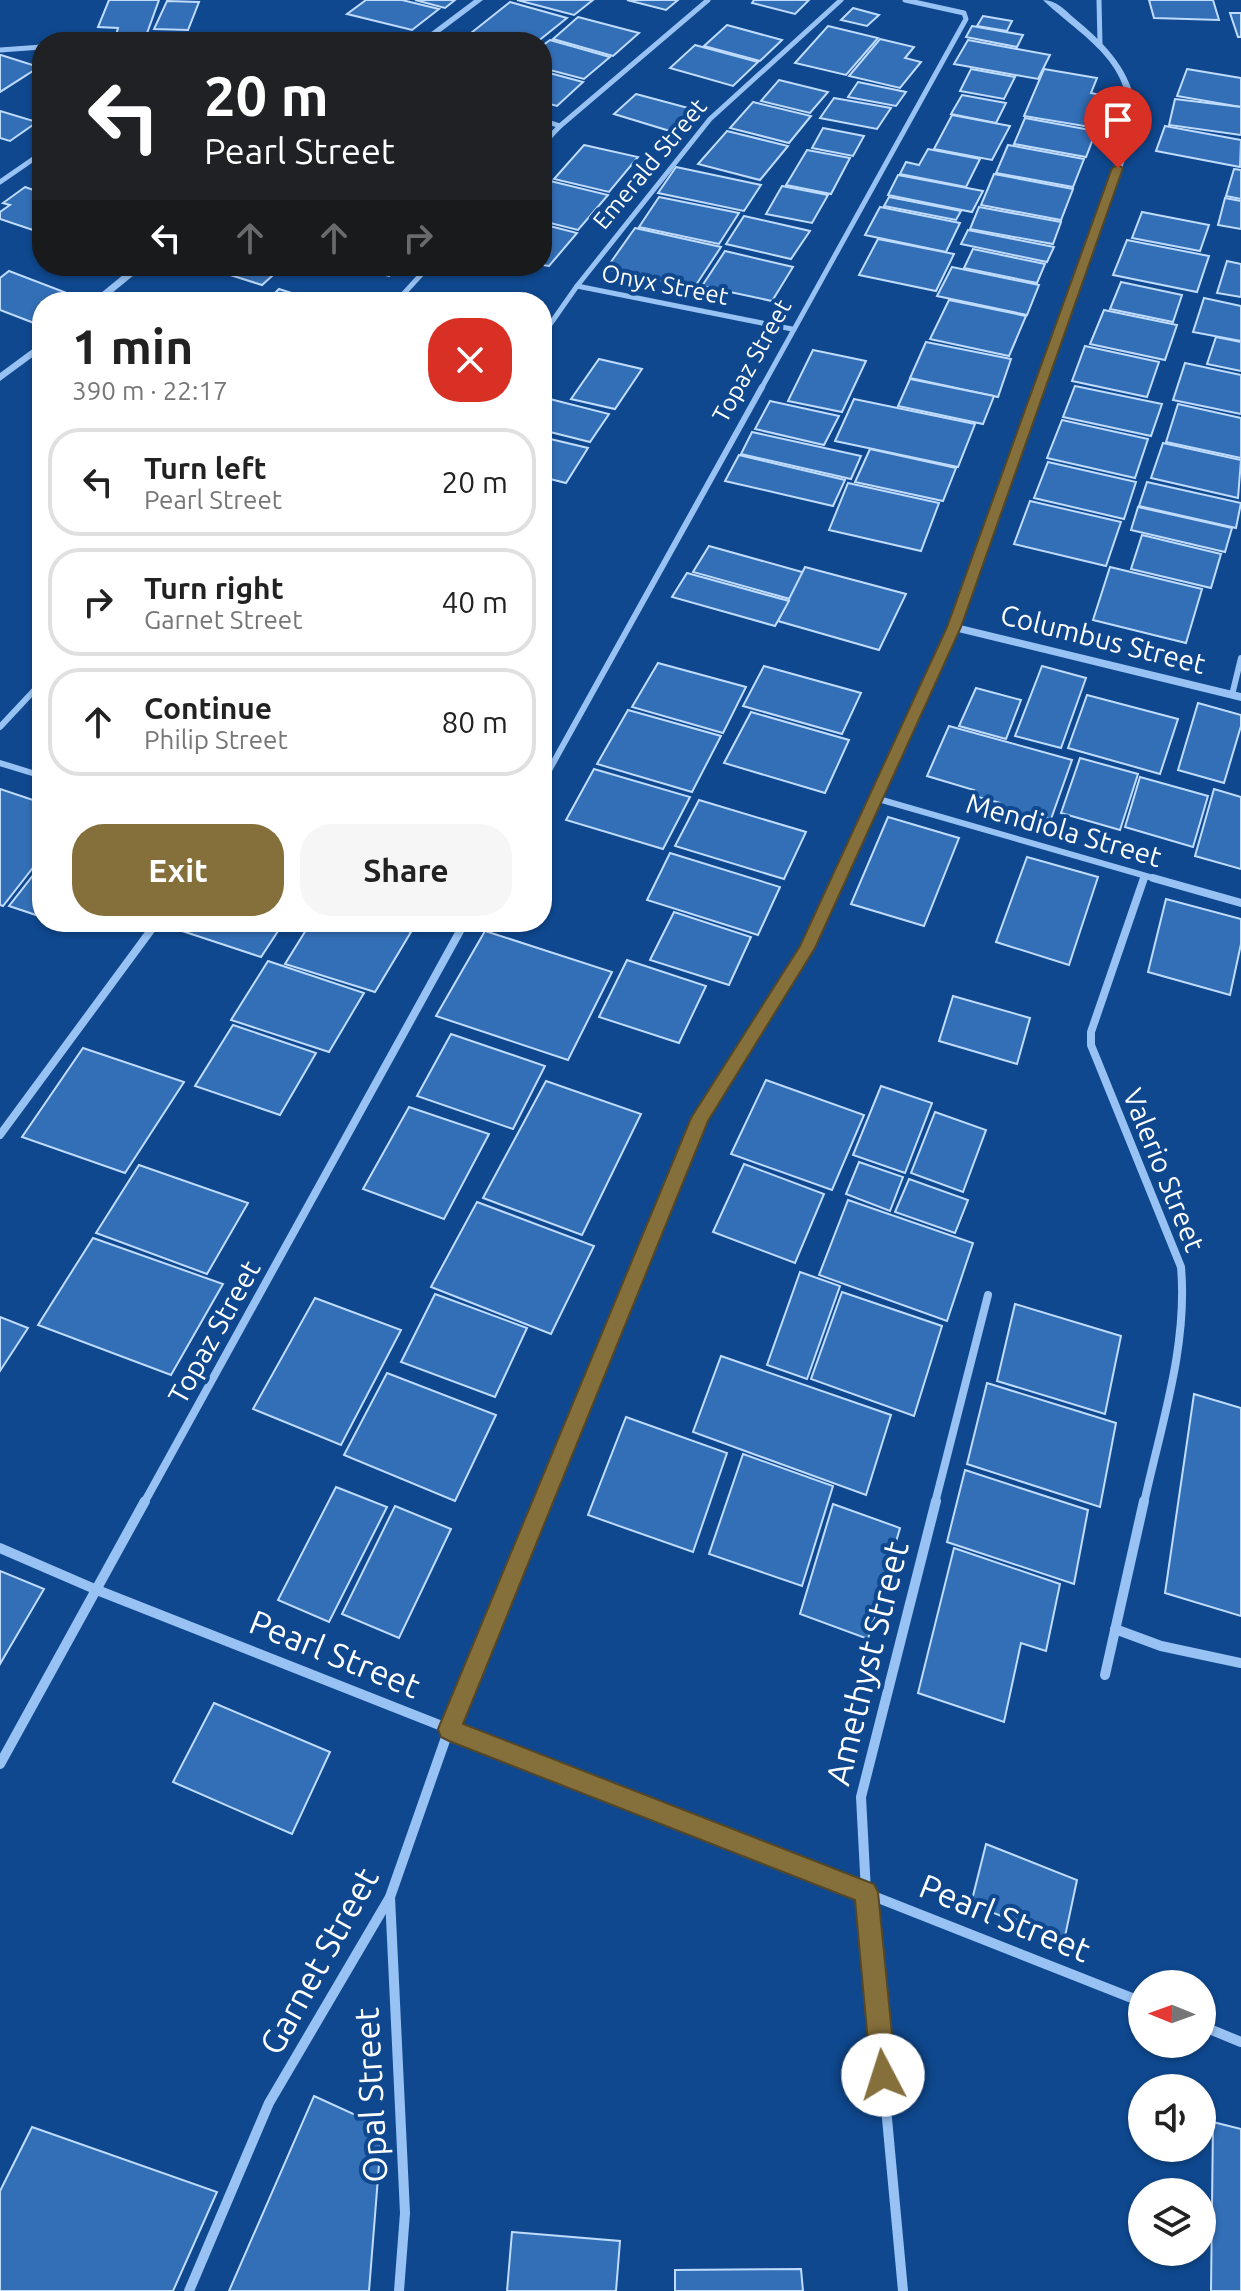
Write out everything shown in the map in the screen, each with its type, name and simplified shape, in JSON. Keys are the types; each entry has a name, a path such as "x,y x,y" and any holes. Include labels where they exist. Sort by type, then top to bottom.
{"street":[{"path":"436,32 479,0"},
{"path":"552,134 708,0"},
{"name":"Emerald Street","path":"552,322 710,119 841,0"},
{"name":"Topaz Street","path":"552,765 966,19 964,13 905,0"},
{"path":"954,627 1128,140 1131,103 1122,75 1100,44 1047,0"},
{"path":"1099,0 1100,44"},
{"path":"0,50 32,48"},
{"path":"552,123 560,126"},
{"path":"0,182 32,160"},
{"path":"108,292 128,276"},
{"path":"405,292 420,276"},
{"name":"Onyx Street","path":"577,286 792,329"},
{"path":"0,378 32,353"},
{"name":"Columbus Street","path":"954,627 1237,696"},
{"name":"Garnet Street","path":"189,2291 269,2103 390,1897 449,1729 700,1118 807,948 954,627"},
{"path":"1237,696 1241,658"},
{"path":"0,727 32,693"},
{"path":"0,763 32,773"},
{"name":"Mendiola Street","path":"875,798 1241,903"},
{"name":"Valerio Street","path":"1105,1675 1181,1336 1184,1302 1181,1267 1091,1045 1091,1032 1145,876"},
{"path":"0,1135 150,932"},
{"name":"Topaz Street","path":"0,1764 459,932"},
{"name":"Amethyst Street","path":"903,2291 866,1892 861,1797 988,1295"},
{"name":"Pearl Street","path":"0,1548 97,1590 1128,1996"},
{"path":"1115,1629 1161,1646 1241,1663"},
{"name":"Opal Street","path":"390,1897 405,2213 399,2291"},
{"path":"1216,2032 1241,2042"}],"building":[{"path":"109,0 159,0 147,32 117,32 118,28 98,27"},
{"path":"366,0 402,0 439,9 412,30 347,14"},
{"path":"415,0 455,0 445,8"},
{"path":"517,0 593,0 574,15"},
{"path":"627,0 678,0 666,10"},
{"path":"754,0 809,0 795,14 752,3"},
{"path":"1149,0 1213,0 1219,20 1154,18"},
{"path":"167,1 199,2 188,30 154,29"},
{"path":"510,2 567,18 550,32 472,32"},
{"path":"853,8 879,15 867,26 841,20"},
{"path":"1230,13 1241,13 1241,37 1238,37"},
{"path":"983,16 1012,21 1007,31 977,26"},
{"path":"578,17 639,33 613,56 553,39"},
{"path":"727,25 782,40 760,61 704,46"},
{"path":"828,26 878,38 846,75 795,63"},
{"path":"972,26 1023,35 1017,47 966,37"},
{"path":"880,39 914,47 905,58 921,62 900,88 849,76"},
{"path":"968,40 1050,55 1038,79 954,64"},
{"path":"552,41 610,57 584,79 552,71"},
{"path":"695,45 758,62 733,86 670,68"},
{"path":"0,55 32,65 32,71 0,92"},
{"path":"971,69 1015,77 1004,99 960,91"},
{"path":"1044,69 1097,78 1091,93 1106,96 1099,113 1108,114 1102,129 1024,116"},
{"path":"1187,69 1241,78 1241,107 1177,96"},
{"path":"552,74 583,82 557,106 552,105"},
{"path":"779,80 828,92 810,113 761,101"},
{"path":"858,82 906,92 896,106 848,97"},
{"path":"636,94 692,109 670,131 614,114"},
{"path":"962,95 1006,103 996,123 951,114"},
{"path":"834,98 891,108 877,129 820,118"},
{"path":"1175,99 1241,107 1241,135 1169,125"},
{"path":"753,102 811,116 789,143 730,128"},
{"path":"0,111 32,121 32,126 10,141 0,138"},
{"path":"952,115 1010,126 992,160 934,149"},
{"path":"1025,118 1096,131 1086,157 1014,144"},
{"path":"1165,126 1241,140 1240,167 1156,151"},
{"path":"823,128 864,136 853,156 812,148"},
{"path":"727,131 788,146 760,180 698,164"},
{"path":"584,145 638,157 609,192 554,179"},
{"path":"1008,145 1084,159 1073,187 996,173"},
{"path":"928,149 980,159 966,187 900,174 906,162 919,165"},
{"path":"807,150 850,158 831,194 786,185"},
{"path":"676,167 761,185 744,211 658,193"},
{"path":"1234,169 1241,170 1241,199 1226,196"},
{"path":"994,174 1073,189 1061,220 981,205"},
{"path":"898,175 983,191 972,212 888,195"},
{"path":"552,181 608,195 578,230 552,224"},
{"path":"782,186 828,195 812,223 766,214"},
{"path":"25,187 32,189 32,230 0,219 0,212 10,205 3,203"},
{"path":"659,197 739,213 719,244 639,227"},
{"path":"889,197 961,211 956,220 884,206"},
{"path":"1225,198 1241,201 1241,229 1218,225"},
{"path":"880,207 960,223 946,252 865,235"},
{"path":"979,207 1061,222 1053,244 970,229"},
{"path":"1142,212 1209,225 1200,251 1132,238"},
{"path":"744,216 810,231 791,259 726,244"},
{"path":"552,227 577,233 552,262"},
{"path":"635,228 721,247 694,288 606,269"},
{"path":"968,230 1054,247 1047,262 961,244"},
{"path":"878,239 954,254 936,291 859,275"},
{"path":"1127,240 1209,256 1197,292 1113,275"},
{"path":"973,249 1045,264 1037,283 964,268"},
{"path":"725,251 793,267 772,301 702,286"},
{"path":"1227,261 1241,264 1241,297 1217,293"},
{"path":"952,267 1039,285 1027,315 937,296"},
{"path":"9,271 64,292 32,292 32,322 0,310 0,278"},
{"path":"234,276 272,276 262,285"},
{"path":"1121,282 1182,295 1173,322 1110,309"},
{"path":"1204,298 1241,306 1241,341 1193,332"},
{"path":"949,300 1026,316 1009,356 930,339"},
{"path":"1104,310 1177,325 1165,360 1090,344"},
{"path":"1216,337 1241,342 1241,371 1207,364"},
{"path":"926,342 1011,359 998,397 910,378"},
{"path":"1085,346 1159,362 1147,397 1072,381"},
{"path":"813,350 866,361 842,412 788,401"},
{"path":"599,359 642,369 615,409 571,399"},
{"path":"1185,363 1241,375 1241,414 1173,400"},
{"path":"910,379 994,396 983,424 898,406"},
{"path":"1075,386 1162,404 1151,436 1063,417"},
{"path":"854,399 975,424 958,467 835,441"},
{"path":"552,400 609,414 590,442 552,432"},
{"path":"770,401 839,416 824,445 755,429"},
{"path":"1178,404 1241,418 1241,458 1166,442"},
{"path":"1062,420 1148,439 1135,478 1047,458"},
{"path":"752,432 861,456 851,479 741,454"},
{"path":"552,439 588,448 566,483 552,480"},
{"path":"1163,443 1241,460 1238,498 1151,478"},
{"path":"870,449 956,468 943,501 855,482"},
{"path":"739,455 845,480 833,506 725,481"},
{"path":"1048,462 1136,482 1124,519 1034,498"},
{"path":"1147,482 1241,503 1236,528 1139,506"},
{"path":"848,483 939,503 921,551 829,530"},
{"path":"1030,501 1121,522 1106,566 1014,544"},
{"path":"1138,507 1232,528 1225,552 1131,530"},
{"path":"1142,535 1221,554 1211,588 1131,569"},
{"path":"709,546 805,573 790,599 693,572"},
{"path":"805,567 906,594 879,650 778,621"},
{"path":"1110,567 1202,589 1186,643 1093,620"},
{"path":"687,573 789,601 775,626 672,597"},
{"path":"658,663 746,687 723,733 632,707"},
{"path":"764,666 861,693 842,734 743,706"},
{"path":"1042,666 1086,678 1061,748 1015,736"},
{"path":"976,688 1021,700 1006,739 959,726"},
{"path":"1087,695 1178,719 1160,774 1068,748"},
{"path":"1198,703 1241,715 1241,726 1224,783 1178,770"},
{"path":"628,710 721,736 692,792 597,764"},
{"path":"751,712 849,740 825,793 724,763"},
{"path":"949,726 1072,760 1051,819 1036,815 1033,822 997,811 1000,803 971,795 974,790 927,776"},
{"path":"1080,758 1138,774 1120,830 1061,813"},
{"path":"594,769 690,797 663,849 566,820"},
{"path":"1140,777 1208,796 1193,847 1125,827"},
{"path":"0,789 32,800 32,869 3,906 0,905"},
{"path":"1214,789 1241,797 1241,869 1195,856"},
{"path":"699,800 806,832 784,879 675,846"},
{"path":"888,817 959,838 924,926 851,904"},
{"path":"670,853 780,887 758,935 647,900"},
{"path":"1027,857 1098,877 1069,965 996,942"},
{"path":"32,877 32,914 9,906"},
{"path":"1166,899 1241,919 1241,944 1230,995 1148,972"},
{"path":"674,912 751,937 729,985 650,960"},
{"path":"185,932 277,932 261,957"},
{"path":"305,932 411,932 375,992 285,964"},
{"path":"484,932 612,972 568,1060 436,1016"},
{"path":"627,960 706,986 679,1043 599,1017"},
{"path":"268,961 364,993 329,1052 231,1020"},
{"path":"953,996 1030,1018 1017,1064 939,1041"},
{"path":"233,1025 316,1053 280,1115 195,1086"},
{"path":"451,1034 545,1066 513,1129 417,1096"},
{"path":"83,1048 184,1082 125,1173 22,1137"},
{"path":"766,1080 864,1115 832,1190 731,1154"},
{"path":"546,1081 641,1114 582,1235 483,1198"},
{"path":"881,1086 932,1103 905,1173 853,1155"},
{"path":"409,1107 489,1134 444,1219 363,1189"},
{"path":"935,1112 986,1130 963,1192 911,1173"},
{"path":"859,1162 903,1177 890,1211 846,1194"},
{"path":"744,1164 824,1194 795,1263 713,1232"},
{"path":"139,1165 248,1203 207,1274 96,1233"},
{"path":"909,1179 968,1200 955,1233 895,1212"},
{"path":"848,1200 973,1243 947,1321 819,1275"},
{"path":"477,1202 594,1246 551,1334 431,1287"},
{"path":"93,1238 223,1284 171,1375 38,1325"},
{"path":"800,1272 840,1286 807,1379 767,1365"},
{"path":"842,1292 942,1326 914,1416 811,1379"},
{"path":"435,1294 527,1328 495,1397 401,1362"},
{"path":"315,1298 401,1330 341,1445 253,1409"},
{"path":"1015,1304 1121,1336 1105,1414 997,1381"},
{"path":"0,1317 28,1328 0,1371"},
{"path":"721,1356 891,1415 866,1495 693,1432"},
{"path":"387,1373 496,1415 455,1501 344,1455"},
{"path":"987,1383 1116,1423 1100,1507 967,1464"},
{"path":"1194,1394 1241,1408 1241,1616 1165,1593"},
{"path":"626,1417 727,1453 693,1552 588,1515"},
{"path":"743,1454 833,1486 802,1586 709,1554"},
{"path":"965,1470 1088,1510 1074,1584 947,1542"},
{"path":"336,1487 387,1507 329,1622 278,1600"},
{"path":"833,1504 900,1528 868,1639 800,1614"},
{"path":"395,1506 451,1529 399,1638 342,1614"},
{"path":"954,1548 1060,1584 1046,1651 1021,1643 1004,1722 918,1693"},
{"path":"0,1571 44,1589 0,1664"},
{"path":"214,1703 330,1752 292,1834 173,1782"},
{"path":"986,1844 1077,1880 1064,1941 971,1904"},
{"path":"314,2096 382,2127 369,2291 229,2291"},
{"path":"1216,2123 1241,2129 1241,2291 1211,2291 1211,2266 1216,2266 1216,2178 1212,2178 1213,2162 1216,2162"},
{"path":"32,2127 217,2192 173,2291 0,2291 0,2191"},
{"path":"512,2232 620,2241 616,2291 507,2291"},
{"path":"801,2269 803,2291 675,2291 675,2270"}],"route":[{"path":"883,2075 866,1892 449,1729 700,1118 807,948 954,627 1118,168"}]}
